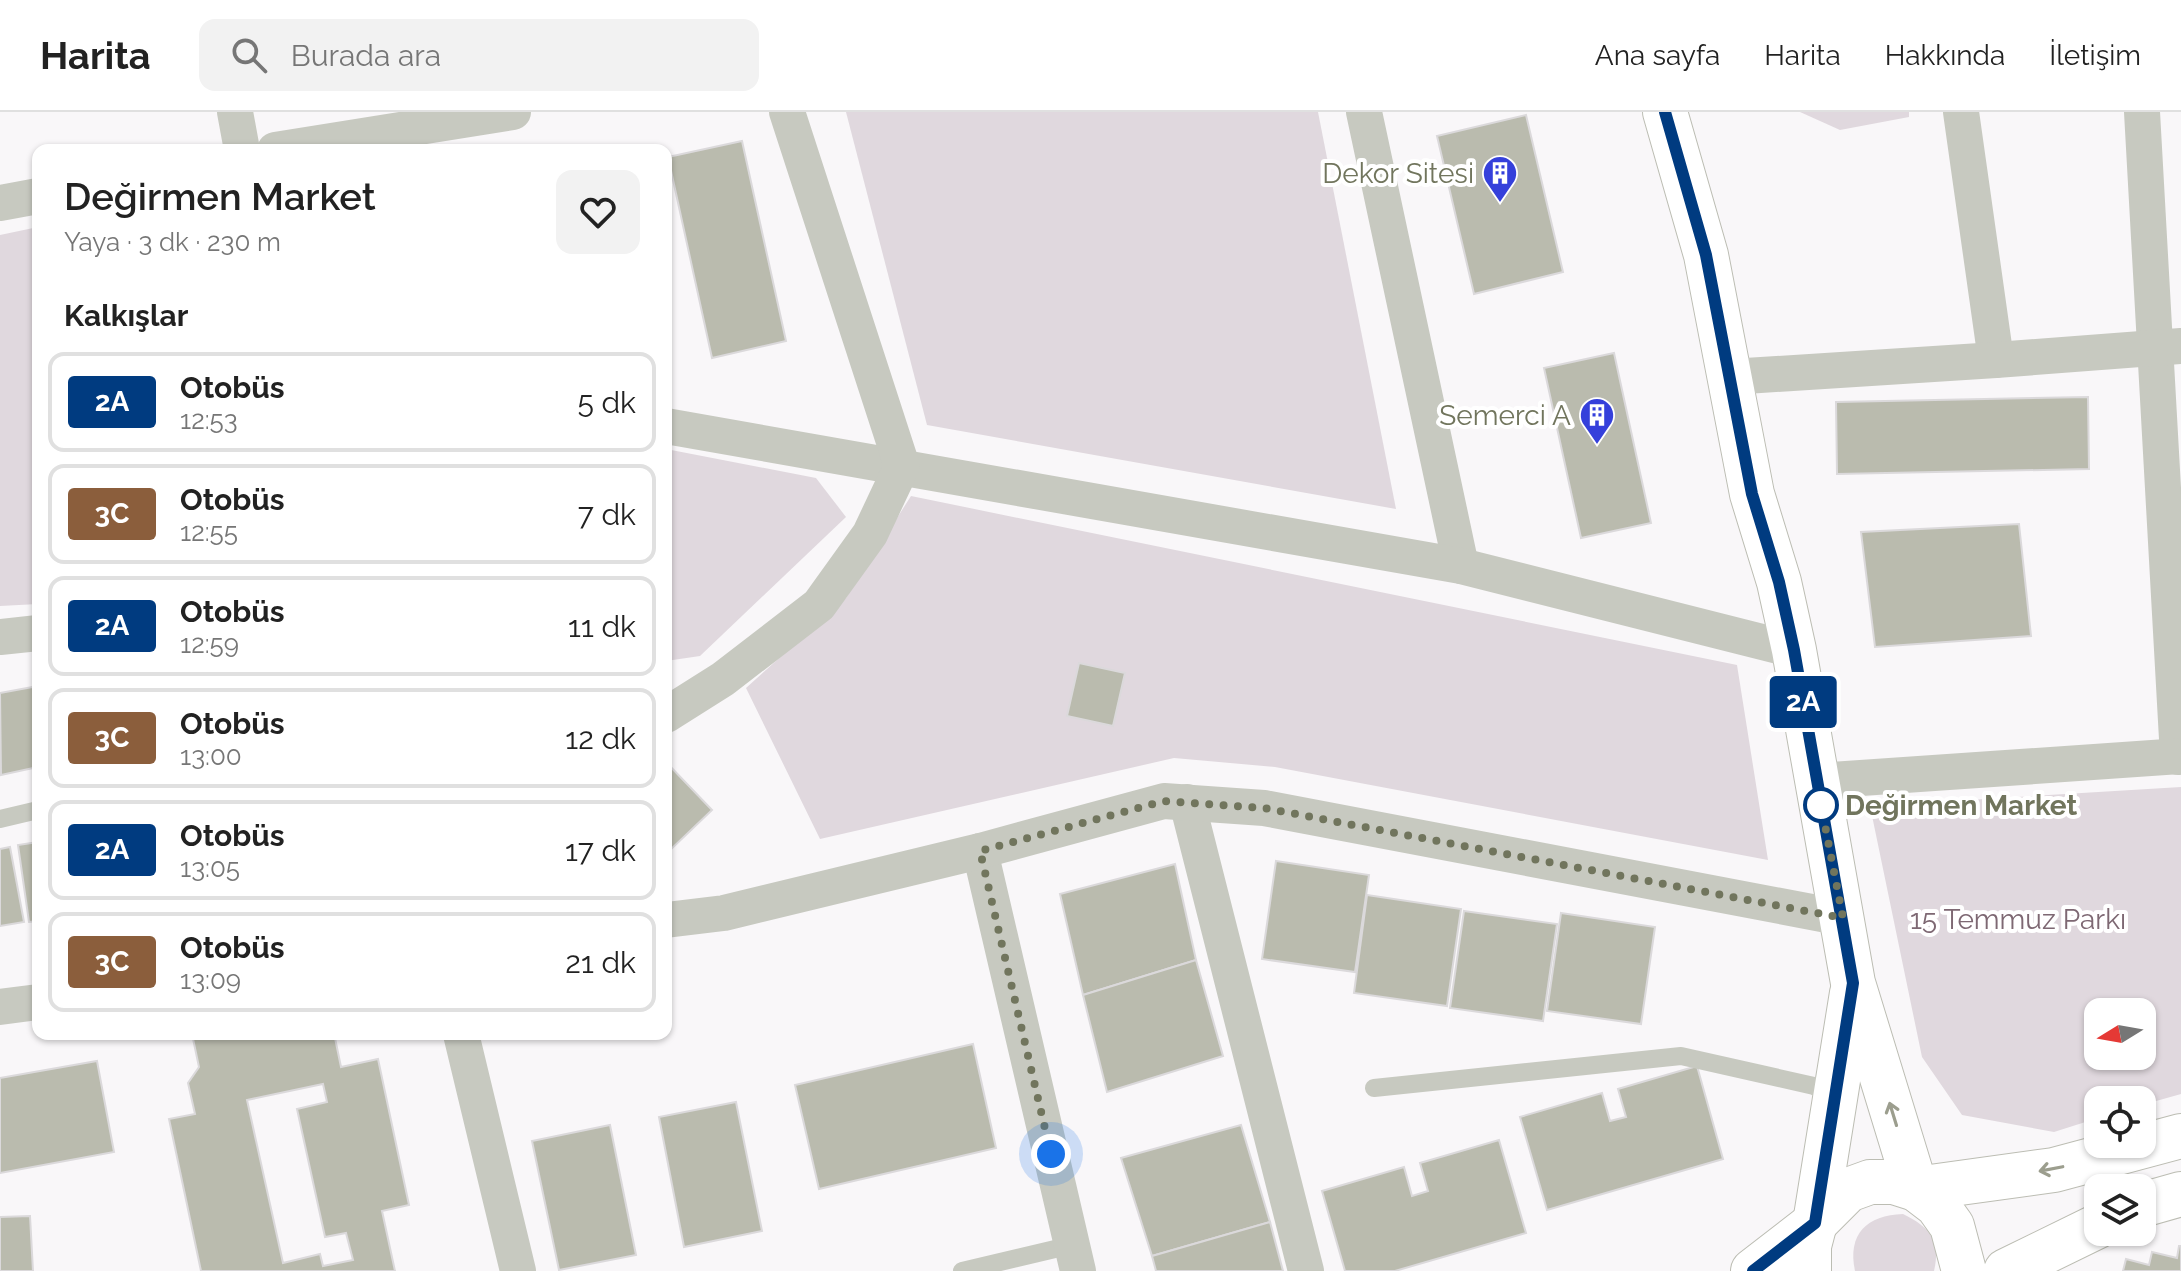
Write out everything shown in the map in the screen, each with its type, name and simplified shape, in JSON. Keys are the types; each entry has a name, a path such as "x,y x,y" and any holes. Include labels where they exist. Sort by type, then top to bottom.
{"main road":[{"path":"1665,112 1706,255 1752,494 1779,582 1794,650 1853,983 1916,1189"},
{"path":"1809,1271 1809,1246 1853,983"},
{"path":"1916,1189 2054,1170 2181,1136"},
{"path":"1753,1271 1815,1223 1848,1190 1870,1182 1894,1182 1916,1189 1937,1205 1952,1226 1964,1271"},
{"path":"2156,1201 2181,1194"},
{"path":"2006,1271 2084,1233"}],"street":[{"path":"235,112 241,144"},
{"path":"672,711 723,679 819,605 870,534 902,466 787,112"},
{"path":"1364,112 1461,566"},
{"path":"1961,112 1996,360"},
{"path":"1817,781 2180,756 2168,347 2142,112"},
{"path":"313,144 507,113"},
{"path":"0,203 32,197"},
{"path":"1730,377 2168,347"},
{"path":"672,427 1461,566 1794,650"},
{"path":"0,637 32,634"},
{"path":"672,919 724,913 980,851 1164,801 1264,808 1843,918"},
{"path":"1187,802 1306,1271"},
{"path":"980,851 1075,1258"},
{"path":"0,1007 32,1003"},
{"path":"462,1040 518,1271"}],"lane":[{"path":"0,819 32,811"},
{"path":"1374,1088 1681,1056 1814,1086 1836,1099"},
{"path":"962,1271 1075,1258"}],"green space":[{"path":"846,112 1318,112 1396,509 927,425"},
{"path":"1800,112 1909,112 1909,117 1840,130"},
{"path":"32,228 32,604 0,606 0,235"},
{"path":"672,450 816,478 846,517 700,656 672,660"},
{"path":"911,496 1737,665 1768,860 1275,767 1174,758 820,839 746,688 846,598"},
{"name":"15 Temmuz Parkı","path":"2181,787 2181,1094 2156,1101 2156,1086 2084,1086 2084,1122 2054,1132 1962,1115 1922,1057 1870,806"},
{"path":"1903,1214 1920,1224 1931,1236 1936,1251 1934,1271 1855,1271 1854,1247 1862,1229 1879,1218"}],"building":[{"name":"Dekor Sitesi","path":"1526,115 1563,272 1474,294 1437,136"},
{"path":"742,141 786,341 712,358 672,175 672,156"},
{"name":"Semerci A","path":"1614,353 1651,523 1581,538 1544,368"},
{"path":"2088,397 2089,469 1837,474 1836,402"},
{"path":"2019,524 2031,636 1875,647 1861,532"},
{"path":"1079,663 1125,673 1113,726 1067,716"},
{"path":"32,687 32,768 1,775 0,693"},
{"path":"672,768 712,810 672,848"},
{"path":"32,843 32,922 29,922 18,845"},
{"path":"10,847 24,922 0,926 0,849"},
{"path":"1276,861 1369,875 1355,972 1262,959"},
{"path":"1175,864 1196,960 1083,995 1060,894"},
{"path":"1367,895 1461,909 1447,1006 1354,993"},
{"path":"1464,911 1557,924 1543,1021 1450,1008"},
{"path":"1561,913 1655,927 1641,1024 1547,1011"},
{"path":"1196,960 1223,1056 1107,1092 1083,995"},
{"path":"193,1040 335,1040 341,1067 378,1059 409,1205 382,1211 395,1271 201,1271 169,1119 195,1114 188,1083 199,1067","holes":["323,1084 327,1102 297,1109 325,1237 346,1233 353,1260 323,1266 320,1254 283,1263 247,1100"]},
{"path":"973,1044 996,1148 819,1189 795,1085"},
{"path":"97,1061 114,1152 0,1173 0,1078"},
{"path":"1697,1066 1723,1159 1547,1210 1520,1117 1602,1093 1610,1121 1626,1117 1618,1089"},
{"path":"736,1102 762,1231 684,1247 659,1117"},
{"path":"610,1125 636,1255 559,1270 532,1141"},
{"path":"1241,1125 1270,1222 1152,1256 1121,1158"},
{"path":"1499,1140 1526,1233 1395,1271 1345,1271 1322,1191 1404,1167 1412,1196 1428,1191 1420,1163"},
{"path":"30,1216 33,1271 0,1271 0,1217"},
{"path":"1270,1222 1283,1271 1156,1271 1152,1256"},
{"path":"2179,1246 2181,1271 2123,1271 2126,1259 2149,1265 2152,1252 2177,1258"}],"bus line":[{"name":"2A","path":"1665,112 1706,255 1752,494 1779,582 1794,650 1853,983 1815,1223 1753,1271"}],"place":[{"name":"Dekor Sitesi","path":"1500,204"},
{"name":"Semerci A","path":"1597,446"},
{"name":"Değirmen Market","path":"1821,805"}],"route":[{"path":"1051,1154 980,851 1164,801 1264,808 1843,918 1821,805"}]}
